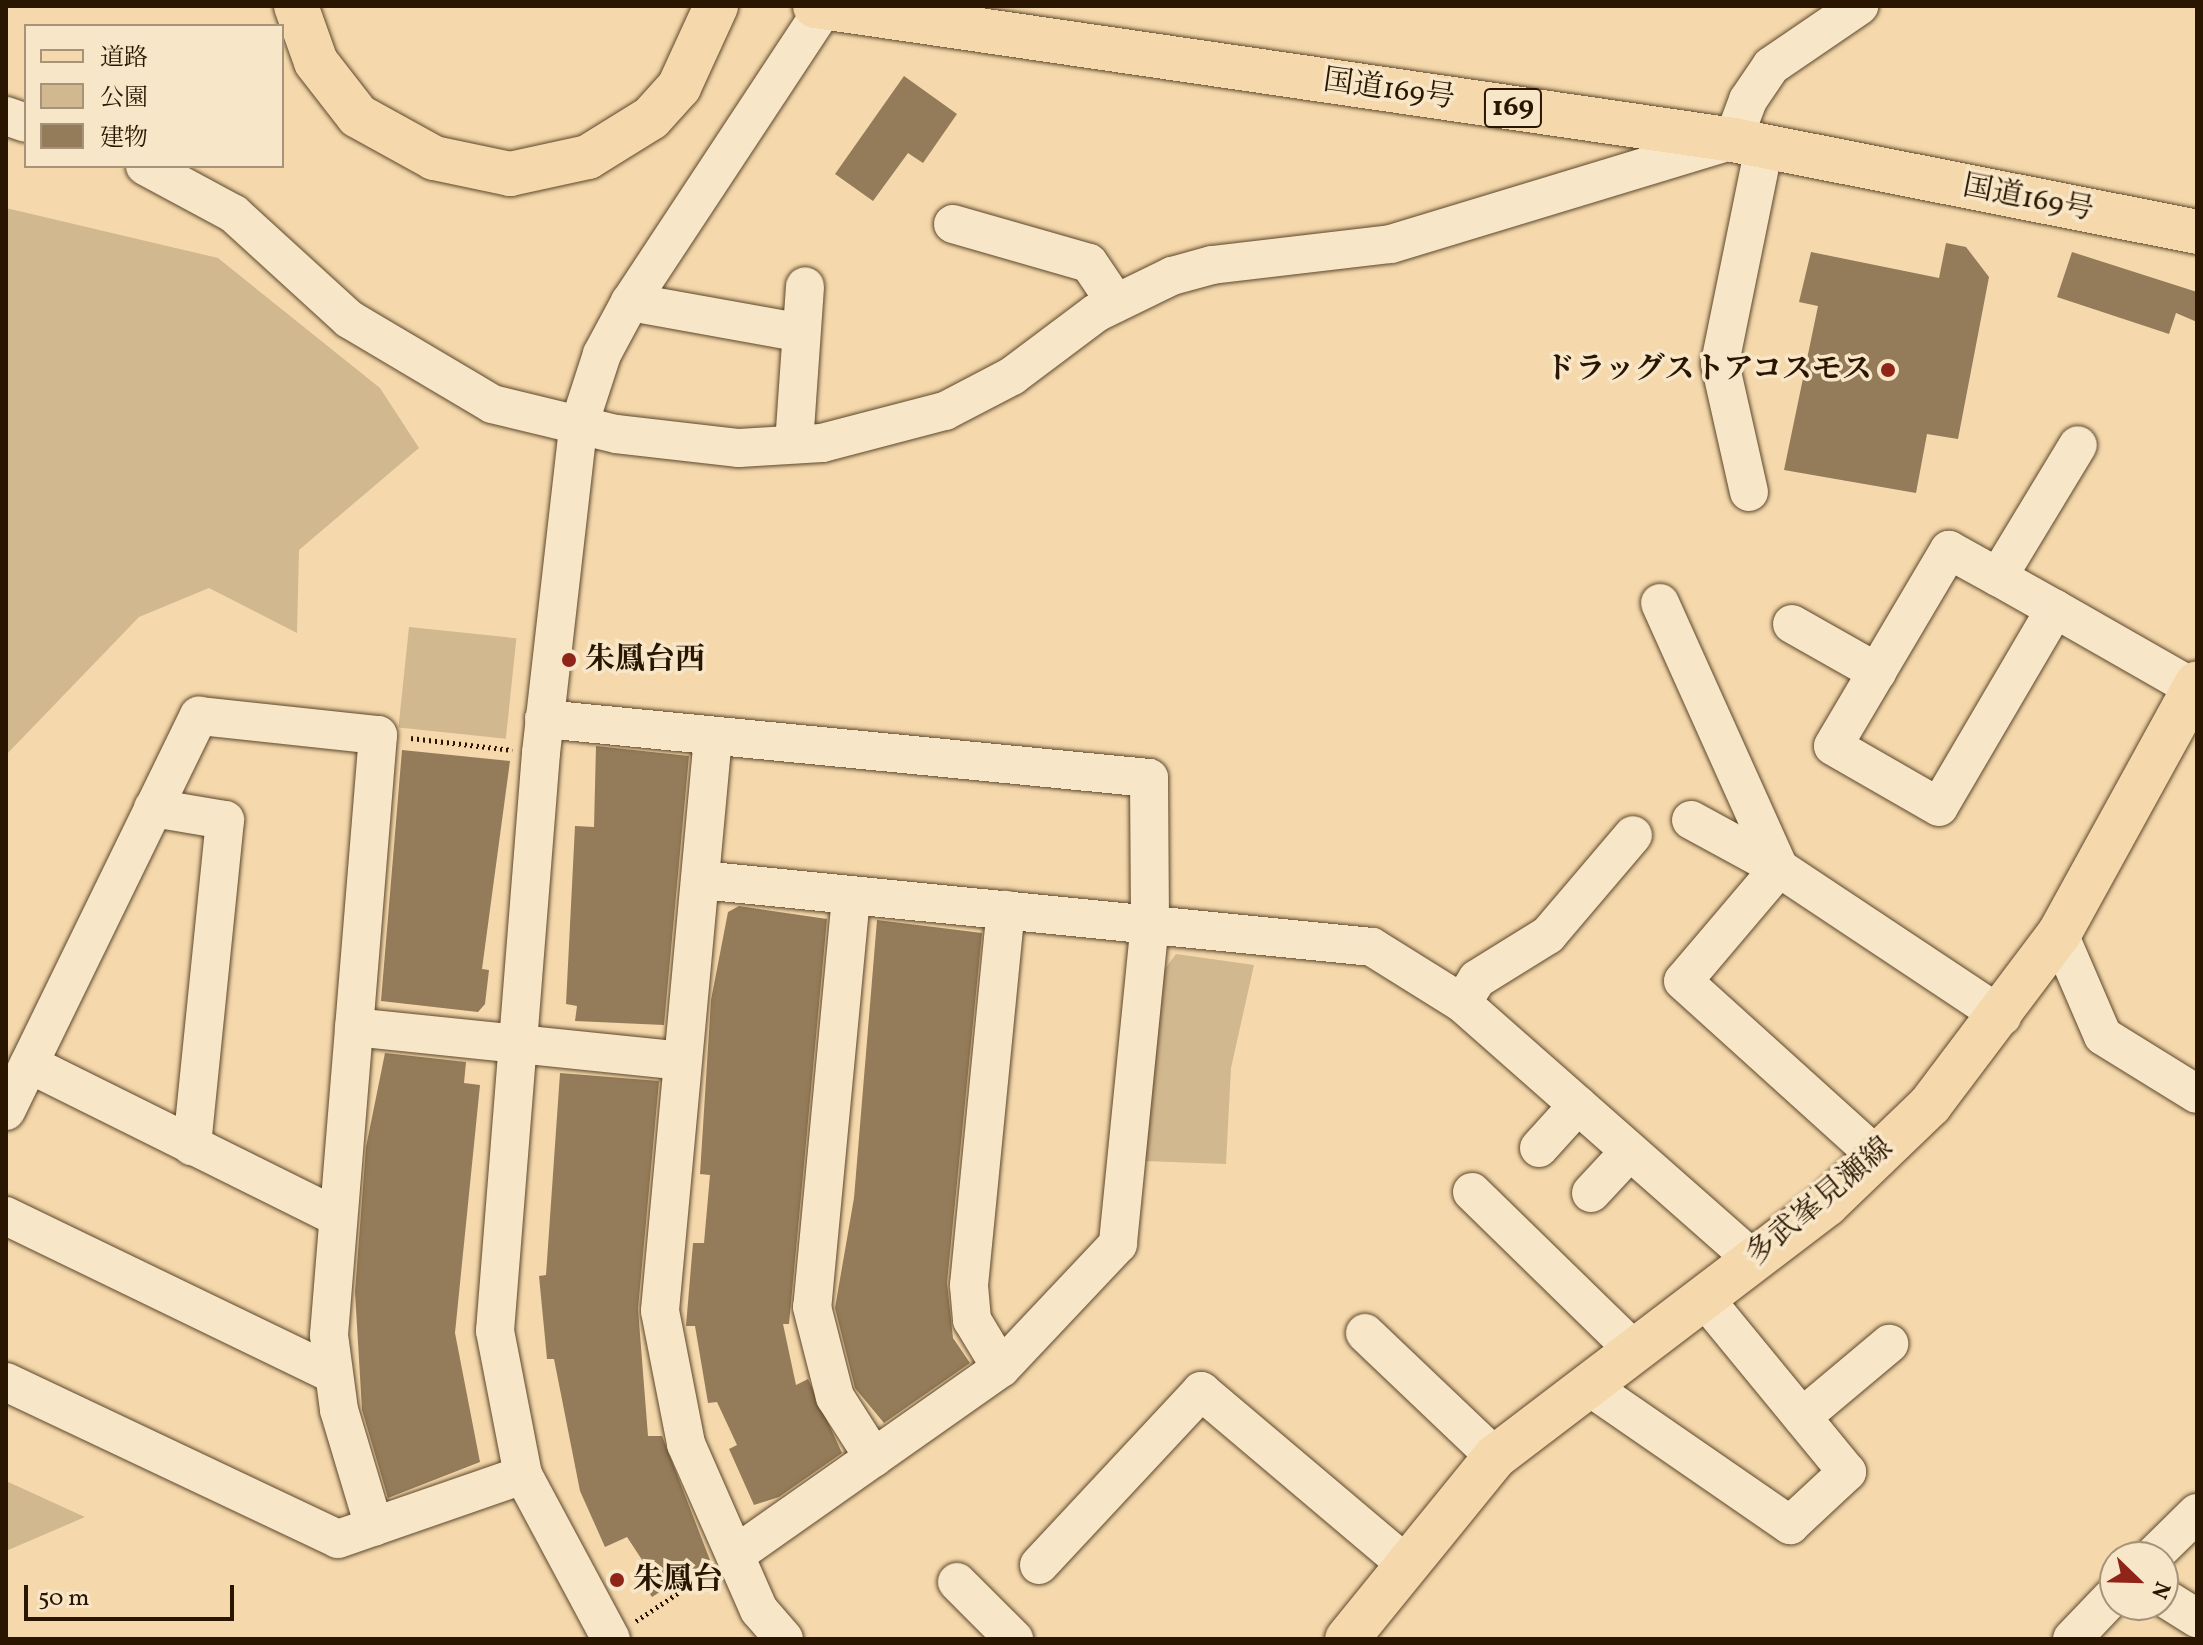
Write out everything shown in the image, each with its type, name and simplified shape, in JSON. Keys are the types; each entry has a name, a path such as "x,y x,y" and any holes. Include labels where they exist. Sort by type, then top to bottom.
{"main road":[{"path":"296,6 333,89 358,116 434,158 510,174 550,169 619,141 679,87 716,6"},
{"name":"国道169号","path":"820,7 1748,143 2197,232"},
{"name":"多武峯見瀬線","path":"1347,1639 1495,1457 1753,1260 1879,1158 2002,1016 2059,934 2196,687"}],"street":[{"path":"1749,492 1720,363 1748,143 1771,66 1859,6"},
{"path":"611,1639 523,1475 495,1331 515,1041 543,736 578,428 602,354 630,302 820,7"},
{"path":"149,168 234,214 349,319 433,373 492,404 578,428 739,448 794,444 945,411 1012,376 1116,303 1212,265 1444,231 1748,143"},
{"path":"953,224 1089,263 1116,303"},
{"path":"794,444 796,332 805,286"},
{"path":"630,302 796,332"},
{"path":"1998,577 2078,445"},
{"path":"2055,609 1939,807 1833,746 1949,550 2196,687"},
{"path":"1660,603 1779,868"},
{"path":"1792,624 1877,672"},
{"path":"6,1111 199,716 378,735 354,1027 333,1215 331,1373 374,1527"},
{"path":"543,736 713,737 1149,778 1150,922 1118,1244 1001,1368 735,1555"},
{"path":"713,737 661,1269 665,1360 686,1444 759,1610 784,1639"},
{"path":"153,808 225,820 192,1146"},
{"path":"1691,820 1779,868 2002,1016"},
{"path":"1462,1003 1477,979 1548,935 1633,835"},
{"path":"1779,868 1683,981 1879,1158"},
{"path":"701,880 851,897 1150,922 1372,947 1462,1003 1753,1260"},
{"path":"851,897 812,1307 835,1397 874,1458"},
{"path":"1001,1368 972,1320 969,1285 1006,910"},
{"path":"2059,934 2103,1036 2197,1094"},
{"path":"354,1027 515,1041 681,1061"},
{"path":"29,1064 333,1215"},
{"path":"1539,1148 1578,1105"},
{"path":"1591,1193 1630,1151"},
{"path":"1472,1192 1634,1350"},
{"path":"6,1216 331,1373"},
{"path":"1587,1385 1790,1525 1847,1472 1703,1297"},
{"path":"1365,1333 1495,1457"},
{"path":"1802,1417 1889,1344"},
{"path":"6,1382 338,1539 523,1475"},
{"path":"1039,1565 1201,1391 1406,1564"},
{"path":"2168,1541 2197,1513"},
{"path":"957,1582 1014,1639"},
{"path":"2179,1607 2197,1618"},
{"path":"2072,1639 2099,1611"}],"path":[{"path":"378,735 543,736"},
{"path":"611,1639 735,1555"}],"green space":[{"path":"6,208 218,258 380,388 419,448 299,550 297,633 209,588 139,617 6,755"},
{"path":"409,627 516,638 506,739 398,727"},
{"path":"1176,954 1254,965 1231,1068 1226,1164 1144,1161 1161,974"},
{"path":"6,1481 85,1517 6,1551"}],"building":[{"path":"904,76 957,114 923,163 908,153 873,201 835,174"},
{"name":"ドラッグストアコスモス","path":"1946,243 1966,247 1989,277 1958,439 1927,434 1916,493 1784,470 1818,306 1799,302 1811,252 1939,278"},
{"path":"2072,252 2197,292 2197,322 2176,313 2169,334 2057,297"},
{"path":"596,746 689,756 664,1025 575,1021 577,1006 566,1004 575,826 594,827"},
{"path":"402,750 510,761 482,969 489,970 485,1004 478,1012 381,1001"},
{"path":"739,906 827,919 789,1324 783,1324 796,1385 808,1379 842,1453 779,1497 754,1505 729,1449 737,1445 717,1402 708,1403 695,1326 686,1326 693,1243 704,1243 710,1175 700,1174 711,1000 728,912"},
{"path":"877,920 982,933 947,1283 953,1338 970,1363 884,1423 855,1388 835,1308 854,1198"},
{"path":"385,1053 466,1062 464,1083 480,1085 455,1333 480,1462 388,1498 362,1410 355,1292 366,1147"},
{"path":"560,1073 659,1081 638,1309 648,1436 662,1436 710,1560 652,1597 640,1578 650,1572 627,1537 605,1547 580,1491 554,1359 547,1359 539,1276 546,1275"}],"place":[{"name":"ドラッグストアコスモス","path":"1888,370"},
{"name":"朱鳳台西","path":"569,660"},
{"name":"朱鳳台","path":"617,1580"}]}
